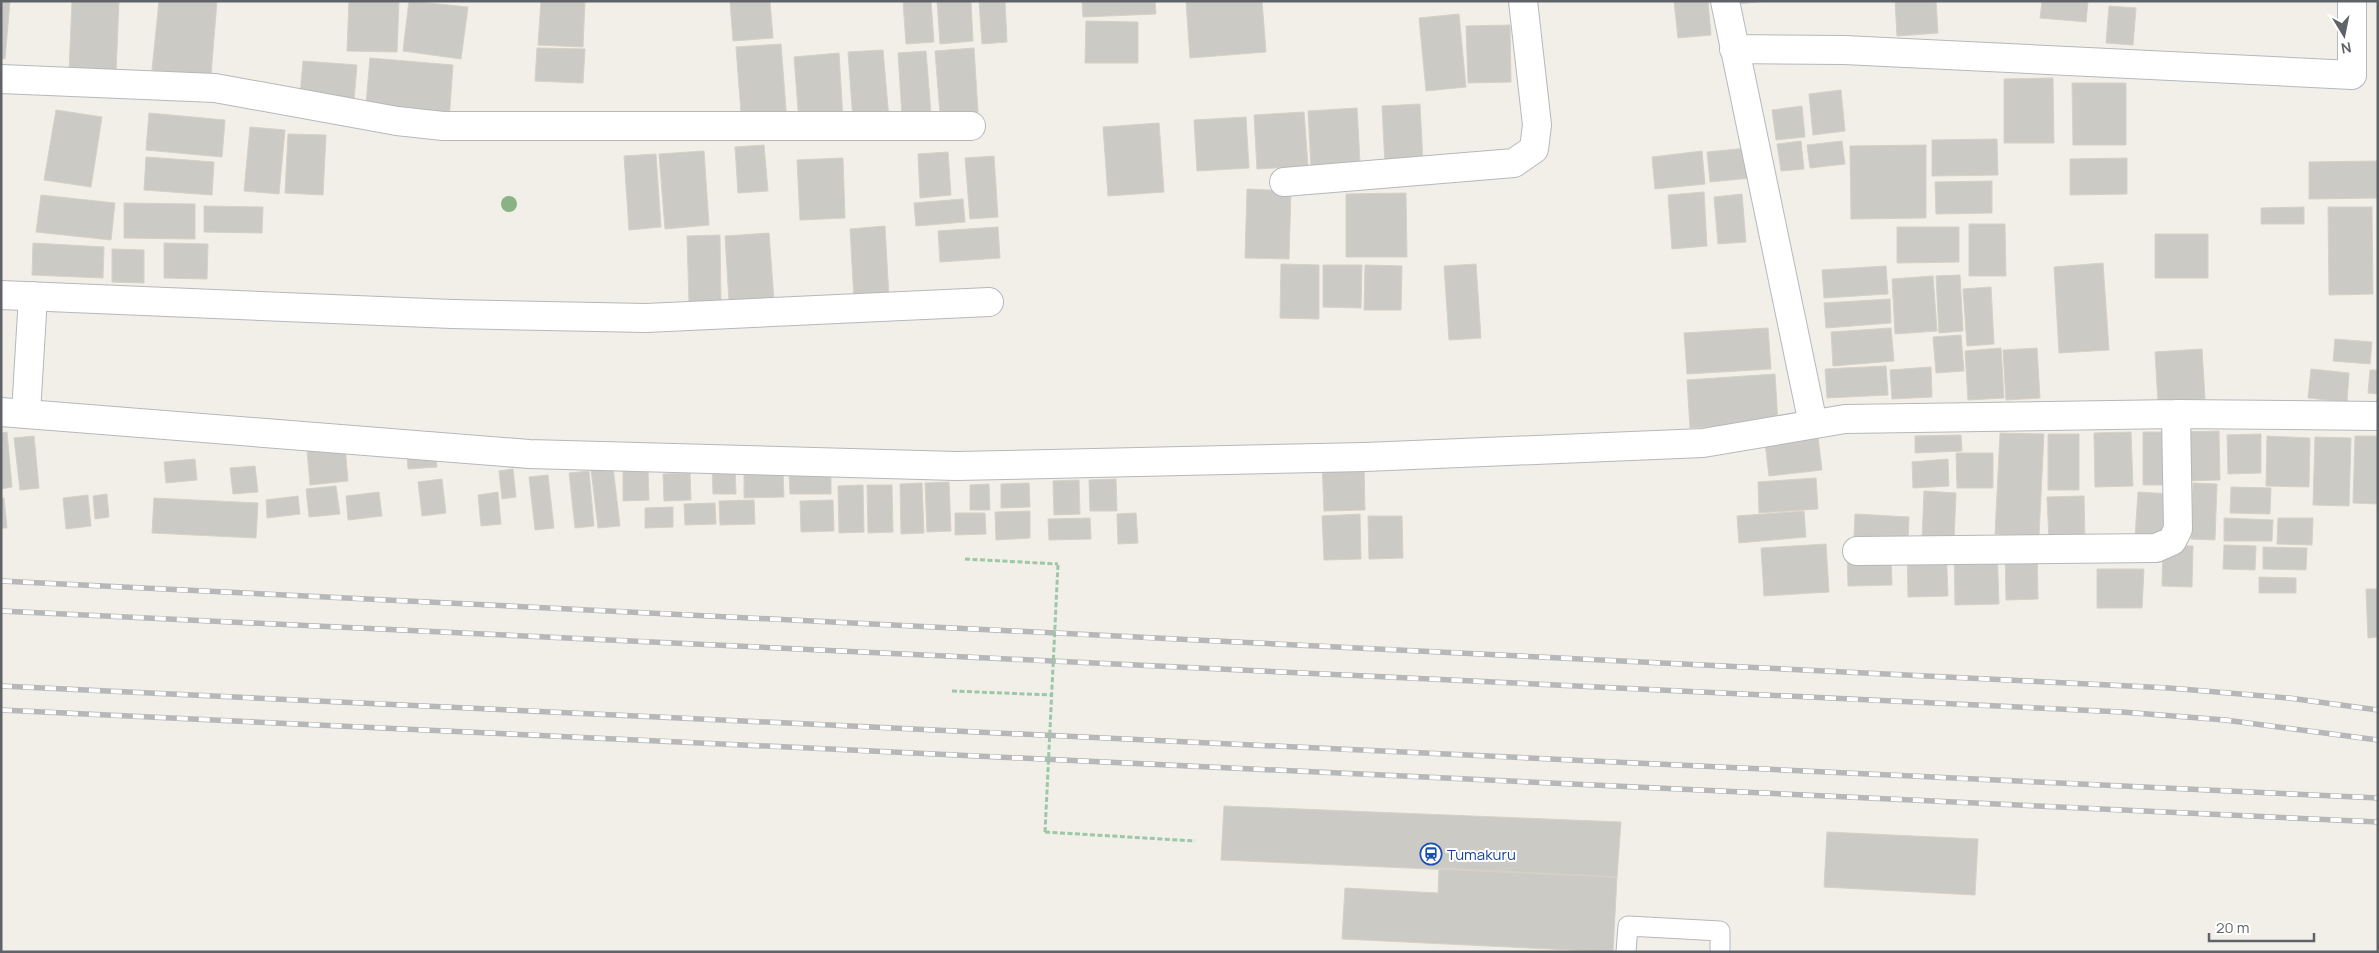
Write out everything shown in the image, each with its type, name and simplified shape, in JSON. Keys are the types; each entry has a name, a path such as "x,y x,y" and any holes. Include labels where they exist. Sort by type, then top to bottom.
{"street":[{"path":"1284,182 1514,163 1534,149 1537,125 1523,1"},
{"path":"1725,1 1814,424"},
{"path":"1734,49 1844,50 2352,75 2352,1"},
{"path":"1,79 215,88 397,121 444,126 971,126"},
{"path":"1,295 452,314 646,318 989,302"},
{"path":"33,296 13,412 529,454 956,466 1365,457 1703,443 1845,419 2176,414 2378,416"},
{"path":"1857,550 2156,548 2172,541 2178,529 2176,414"}],"lane":[{"path":"1626,952 1628,926 1720,931 1720,952"}],"path":[{"path":"964,559 1058,564 1046,832 1195,840"},
{"path":"952,691 1052,696"}],"building":[{"path":"1,1 10,1 5,59 1,58"},
{"path":"72,1 119,1 116,73 69,71"},
{"path":"159,1 217,1 211,75 152,70"},
{"path":"349,1 399,1 397,52 347,51"},
{"path":"409,1 468,7 461,59 403,51"},
{"path":"541,1 585,1 583,47 538,45"},
{"path":"730,1 770,1 773,38 733,41"},
{"path":"903,1 931,1 934,42 906,44"},
{"path":"937,1 971,1 973,41 940,44"},
{"path":"979,1 1005,1 1007,42 982,44"},
{"path":"1082,1 1155,1 1156,14 1083,17"},
{"path":"1186,1 1262,1 1266,52 1190,58"},
{"path":"1674,1 1708,1 1711,35 1678,38"},
{"path":"1715,1 1768,1 1715,6"},
{"path":"1895,1 1936,1 1938,33 1897,36"},
{"path":"2042,1 2088,1 2086,22 2040,18"},
{"path":"2109,6 2136,8 2133,45 2106,43"},
{"path":"1459,14 1466,87 1426,91 1419,18"},
{"path":"1086,21 1138,22 1138,63 1085,63"},
{"path":"1510,25 1511,82 1468,83 1466,26"},
{"path":"781,44 787,122 742,126 736,47"},
{"path":"537,48 585,49 583,83 535,81"},
{"path":"974,48 978,112 940,114 935,51"},
{"path":"883,50 889,119 853,121 848,52"},
{"path":"926,51 931,114 902,116 898,53"},
{"path":"839,53 843,119 799,122 794,57"},
{"path":"370,58 453,65 449,121 365,114"},
{"path":"303,61 357,65 353,112 299,107"},
{"path":"2053,78 2054,143 2004,143 2004,79"},
{"path":"2072,83 2126,83 2126,145 2073,145"},
{"path":"1841,90 1845,131 1813,135 1809,94"},
{"path":"1420,104 1423,163 1385,165 1382,106"},
{"path":"1802,106 1805,137 1776,140 1772,110"},
{"path":"1357,108 1360,163 1311,167 1308,111"},
{"path":"56,110 102,117 91,187 44,180"},
{"path":"1304,112 1308,166 1257,169 1254,115"},
{"path":"149,113 225,120 222,157 146,150"},
{"path":"1246,117 1249,168 1197,171 1194,120"},
{"path":"1159,123 1164,192 1108,196 1103,127"},
{"path":"250,127 285,130 279,194 244,191"},
{"path":"288,134 326,135 323,195 285,193"},
{"path":"1997,139 1998,175 1932,176 1932,140"},
{"path":"1801,141 1804,169 1781,171 1777,144"},
{"path":"1842,141 1845,164 1810,168 1807,145"},
{"path":"764,145 768,191 738,193 735,147"},
{"path":"1926,145 1926,218 1851,219 1850,146"},
{"path":"1748,148 1751,178 1710,182 1707,152"},
{"path":"704,151 709,225 665,229 659,154"},
{"path":"1702,151 1705,184 1655,189 1652,157"},
{"path":"948,152 951,195 920,198 918,154"},
{"path":"656,154 661,227 629,230 624,156"},
{"path":"994,156 998,217 970,219 965,158"},
{"path":"146,157 214,162 212,195 144,190"},
{"path":"843,158 845,218 800,220 797,160"},
{"path":"2127,158 2127,194 2070,195 2070,159"},
{"path":"2378,161 2378,198 2309,199 2309,162"},
{"path":"1992,181 1992,213 1936,214 1935,182"},
{"path":"1247,189 1291,191 1289,259 1245,258"},
{"path":"1704,192 1707,246 1672,249 1668,195"},
{"path":"1406,193 1407,257 1346,257 1346,194"},
{"path":"1742,194 1746,242 1718,244 1714,197"},
{"path":"41,195 115,203 111,240 36,232"},
{"path":"963,199 965,222 916,226 914,203"},
{"path":"124,203 195,204 195,239 124,238"},
{"path":"204,206 263,207 262,233 204,232"},
{"path":"2304,207 2304,224 2261,224 2261,208"},
{"path":"2328,207 2372,207 2373,294 2329,295"},
{"path":"1969,224 2005,224 2006,276 1969,276"},
{"path":"885,226 889,298 854,300 850,229"},
{"path":"998,227 1000,258 940,262 938,231"},
{"path":"1897,227 1959,227 1959,262 1897,263"},
{"path":"769,233 774,300 729,302 725,236"},
{"path":"2155,234 2208,234 2208,278 2155,278"},
{"path":"720,235 721,303 689,303 687,236"},
{"path":"33,243 104,247 103,278 32,275"},
{"path":"164,243 208,244 207,279 164,278"},
{"path":"112,249 144,250 144,283 112,282"},
{"path":"2103,263 2109,350 2059,353 2054,267"},
{"path":"1281,264 1319,265 1319,319 1280,318"},
{"path":"1476,264 1481,338 1449,340 1444,266"},
{"path":"1323,265 1362,265 1361,308 1323,307"},
{"path":"1365,265 1402,266 1401,310 1364,310"},
{"path":"1886,266 1888,294 1824,298 1822,270"},
{"path":"1960,275 1963,331 1939,333 1936,276"},
{"path":"1933,276 1937,331 1895,334 1892,279"},
{"path":"1991,287 1994,344 1967,346 1963,289"},
{"path":"1890,299 1891,323 1826,328 1824,303"},
{"path":"1768,328 1771,369 1687,374 1684,333"},
{"path":"1891,328 1894,361 1833,366 1831,332"},
{"path":"1961,335 1964,371 1936,373 1933,337"},
{"path":"2335,339 2372,342 2370,364 2333,361"},
{"path":"2001,348 2004,398 1968,400 1965,351"},
{"path":"2037,348 2040,398 2006,400 2003,350"},
{"path":"2202,349 2205,399 2158,402 2155,352"},
{"path":"1886,366 1888,395 1827,398 1825,369"},
{"path":"1931,367 1932,397 1892,399 1890,370"},
{"path":"2311,369 2349,373 2347,402 2308,398"},
{"path":"2370,370 2378,370 2378,394 2368,393"},
{"path":"1775,374 1778,423 1690,428 1687,380"},
{"path":"1817,429 1822,470 1769,476 1764,435"},
{"path":"2219,431 2220,480 2182,481 2181,432"},
{"path":"7,432 12,487 1,489 1,433"},
{"path":"2131,432 2133,486 2095,487 2094,433"},
{"path":"2143,432 2172,432 2173,485 2143,485"},
{"path":"2000,433 2044,434 2039,536 1995,534"},
{"path":"2048,434 2079,434 2079,490 2048,490"},
{"path":"2261,434 2261,473 2228,474 2227,435"},
{"path":"1961,435 1962,451 1915,453 1915,436"},
{"path":"34,436 39,488 20,490 14,438"},
{"path":"2267,436 2310,438 2309,487 2266,486"},
{"path":"2355,436 2378,436 2378,504 2353,503"},
{"path":"2315,437 2351,438 2349,506 2313,505"},
{"path":"345,446 348,481 310,485 307,450"},
{"path":"435,449 437,467 408,469 407,452"},
{"path":"1956,453 1993,453 1993,488 1957,488"},
{"path":"195,459 197,480 166,483 164,462"},
{"path":"1948,459 1949,486 1913,488 1912,462"},
{"path":"1364,462 1365,510 1324,511 1322,464"},
{"path":"255,466 258,492 233,494 230,468"},
{"path":"712,466 735,466 736,494 713,494"},
{"path":"613,467 620,526 598,528 591,469"},
{"path":"513,469 516,497 502,499 499,471"},
{"path":"648,470 649,500 623,501 623,471"},
{"path":"589,471 594,526 575,528 569,473"},
{"path":"783,471 784,497 744,498 744,472"},
{"path":"831,471 831,494 790,494 789,473"},
{"path":"690,473 691,500 664,501 663,474"},
{"path":"548,475 554,528 535,530 529,477"},
{"path":"1816,478 1818,509 1759,513 1758,482"},
{"path":"442,479 446,513 422,516 418,482"},
{"path":"1116,479 1117,511 1090,511 1089,480"},
{"path":"1079,480 1080,514 1054,515 1053,481"},
{"path":"949,482 951,531 927,532 925,483"},
{"path":"922,483 924,533 901,534 900,484"},
{"path":"1029,483 1030,507 1001,508 1001,484"},
{"path":"2193,483 2217,484 2215,540 2191,539"},
{"path":"989,484 990,510 970,510 970,485"},
{"path":"863,485 864,532 839,533 838,486"},
{"path":"867,485 892,485 893,532 868,533"},
{"path":"336,486 340,514 309,517 306,489"},
{"path":"2231,487 2271,488 2270,514 2230,513"},
{"path":"1924,491 1956,493 1954,540 1922,539"},
{"path":"379,492 382,516 348,520 346,496"},
{"path":"498,492 501,524 481,526 478,495"},
{"path":"2138,492 2172,494 2169,540 2135,537"},
{"path":"107,494 109,517 95,519 93,496"},
{"path":"88,495 91,526 66,529 63,498"},
{"path":"298,496 300,514 267,518 266,500"},
{"path":"2084,496 2085,539 2049,540 2047,497"},
{"path":"1,498 4,498 7,528 1,528"},
{"path":"154,498 258,503 256,538 152,533"},
{"path":"754,500 755,524 720,525 719,501"},
{"path":"833,500 834,531 801,532 800,501"},
{"path":"715,503 716,524 685,525 684,504"},
{"path":"673,507 673,527 645,528 645,508"},
{"path":"1030,511 1030,538 996,540 995,512"},
{"path":"1804,511 1806,537 1739,543 1737,516"},
{"path":"955,513 985,513 986,534 955,535"},
{"path":"1136,513 1138,543 1118,544 1117,514"},
{"path":"1360,514 1361,559 1324,560 1322,516"},
{"path":"1855,514 1909,517 1908,541 1854,538"},
{"path":"1368,516 1402,516 1403,558 1369,559"},
{"path":"1090,518 1091,539 1049,540 1048,519"},
{"path":"2224,518 2273,520 2272,541 2224,541"},
{"path":"2278,518 2313,518 2312,545 2277,544"},
{"path":"1946,543 1948,596 1908,597 1907,544"},
{"path":"1826,544 1829,592 1764,596 1761,548"},
{"path":"2037,544 2038,599 2006,600 2005,545"},
{"path":"1997,545 1999,604 1955,605 1954,546"},
{"path":"2163,545 2193,546 2192,587 2162,586"},
{"path":"2224,545 2256,546 2255,570 2223,569"},
{"path":"2263,547 2307,548 2306,570 2263,569"},
{"path":"1891,551 1892,585 1848,586 1847,552"},
{"path":"2097,569 2144,569 2142,608 2097,608"},
{"path":"2259,577 2296,578 2296,593 2259,593"},
{"path":"2366,589 2378,589 2378,637 2368,638"},
{"path":"1224,806 1621,822 1617,877 1221,860"},
{"path":"1827,832 1978,839 1975,895 1824,887"},
{"path":"1439,868 1617,877 1613,952 1342,939 1345,888 1438,893"}],"railway":[{"path":"1,581 2169,688 2289,698 2378,710"},
{"path":"1,611 2122,712 2225,720 2378,740"},
{"path":"1,686 2378,798"},
{"path":"1,710 2378,822"}],"place":[{"name":"Tumakuru","path":"1431,854"}]}
